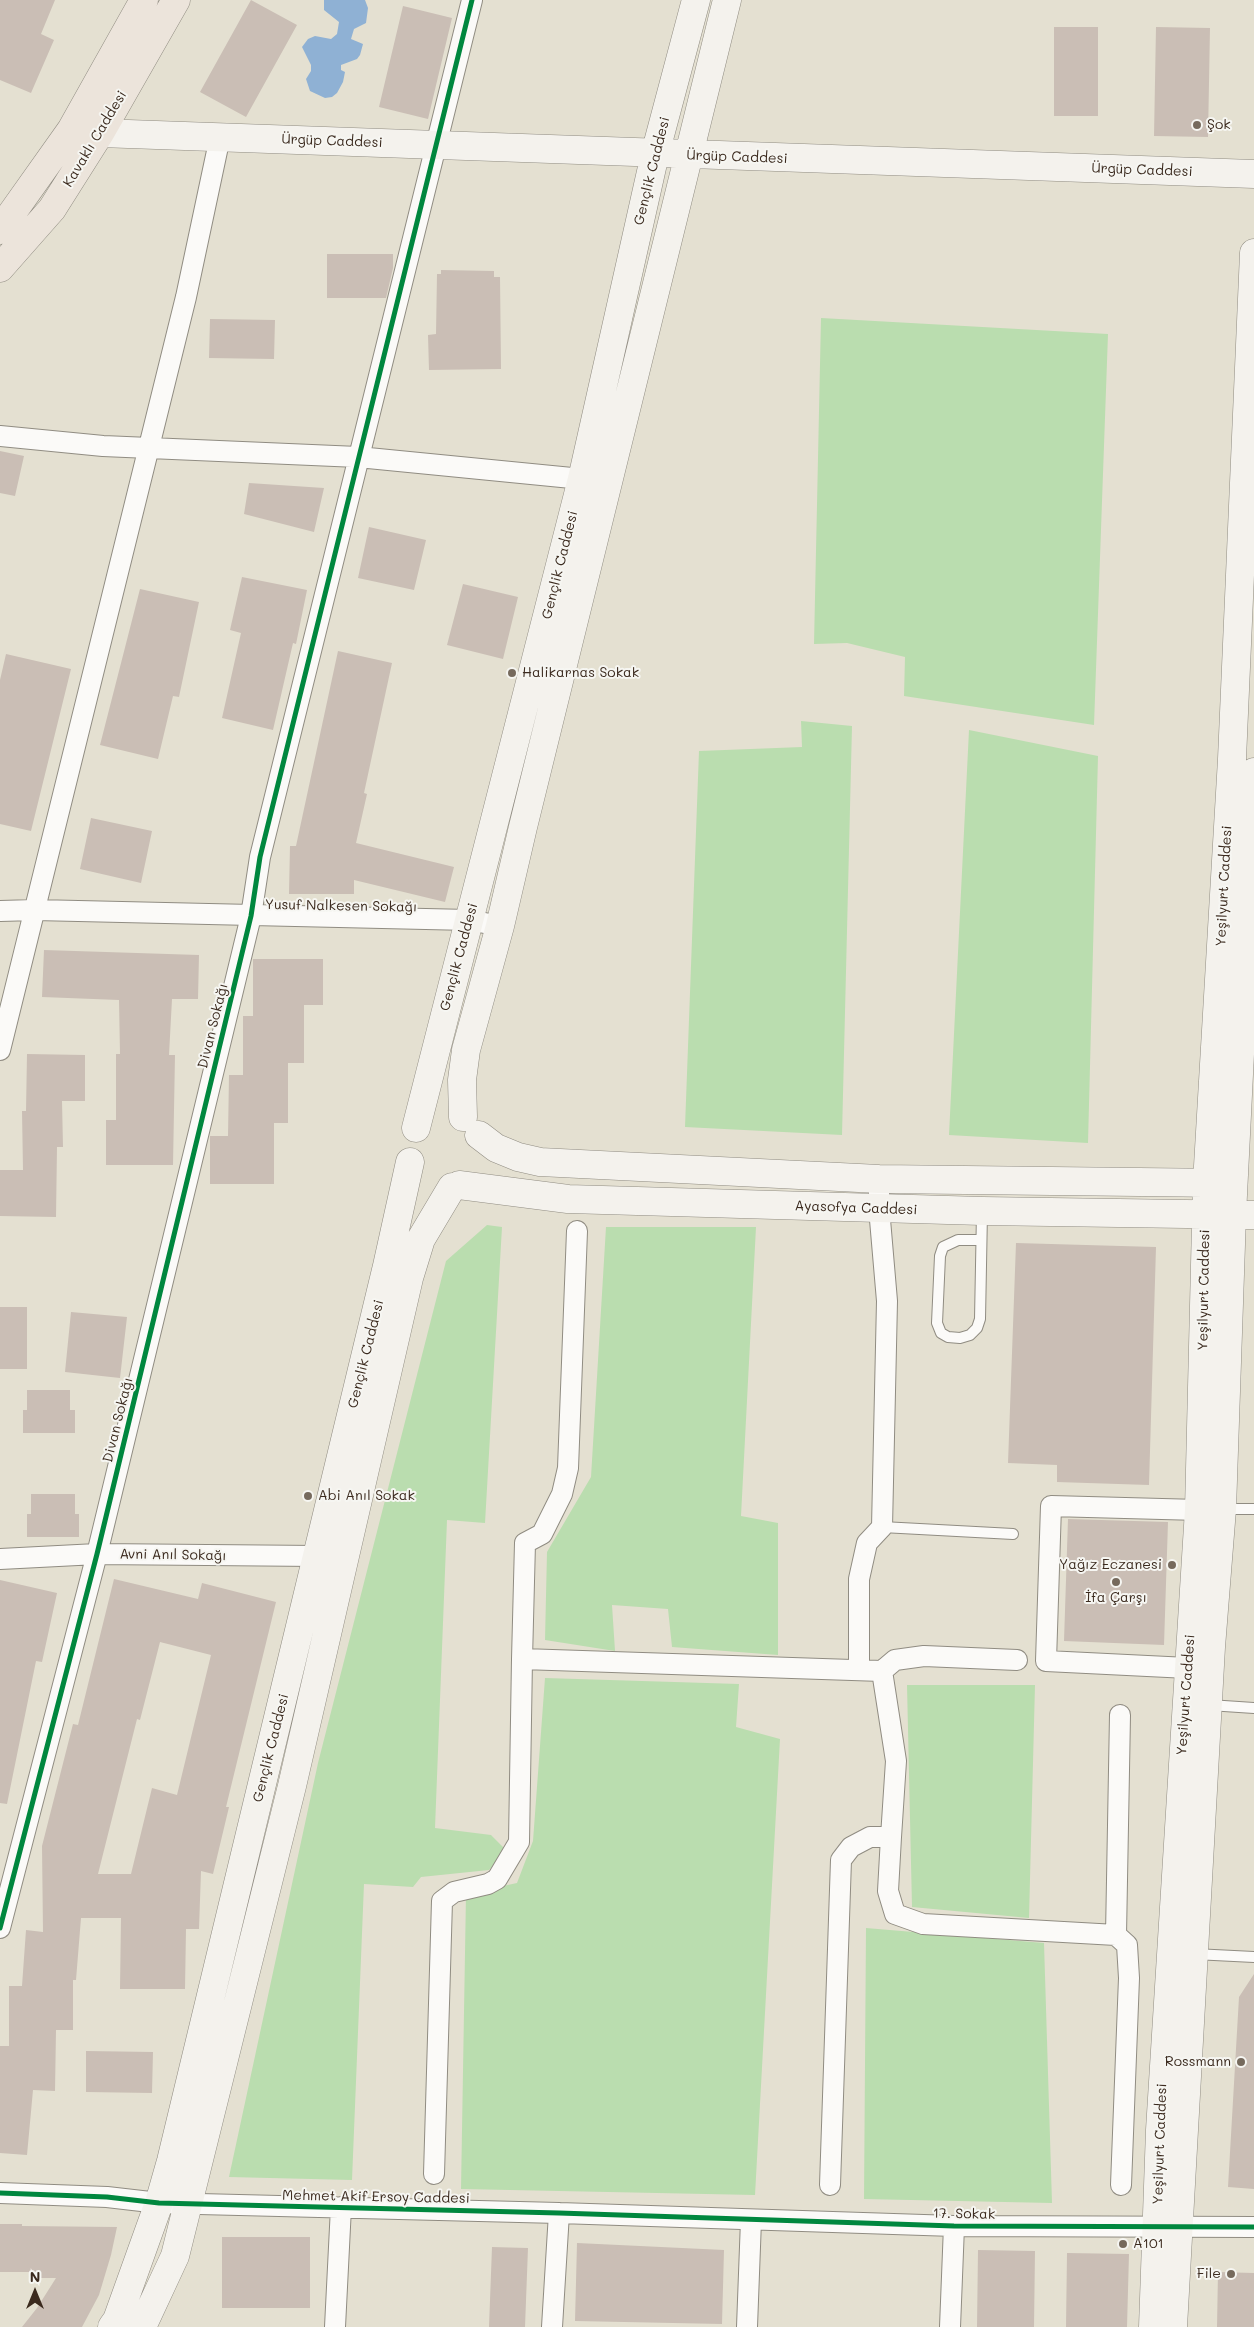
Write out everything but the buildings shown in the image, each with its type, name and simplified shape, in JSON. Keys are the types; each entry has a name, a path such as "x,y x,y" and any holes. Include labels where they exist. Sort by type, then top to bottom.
{"main road":[{"name":"Kavaklı Caddesi","path":"0,230 71,130 144,0"},
{"name":"Kavaklı Caddesi","path":"0,268 52,210 100,133 176,0"}],"street":[{"name":"Divan Sokağı","path":"0,1928 97,1554 251,916 260,858 472,0"},
{"name":"Gençlik Caddesi","path":"416,1128 582,479 655,154 696,0"},
{"name":"Gençlik Caddesi","path":"471,1126 462,1080 466,1050 500,926 727,0"},
{"name":"Ürgüp Caddesi","path":"100,133 1254,174"},
{"path":"0,1050 186,297 220,137"},
{"name":"Yeşilyurt Caddesi","path":"1231,1215 1207,1183 1244,714 1254,253"},
{"path":"0,436 103,446 358,457 582,479"},
{"name":"Yeşilyurt Caddesi","path":"1153,2327 1167,2226 1193,1954 1208,1705 1210,1510 1231,1215 1244,1184 1254,772"},
{"name":"Yusuf Nalkesen Sokağı","path":"0,911 35,910 469,920 500,926"},
{"path":"471,1126 482,1146 482,1158 477,1170 470,1179 456,1186 435,1186 424,1181 415,1173 410,1162 408,1150 410,1138 425,1119 437,1114 450,1114 471,1126 496,1148 518,1157 540,1162 879,1179 1244,1184"},
{"name":"Gençlik Caddesi","path":"112,2327 117,2320 159,2203 174,2152 387,1266 410,1162"},
{"path":"859,1669 859,1579 867,1542 882,1527 887,1301 879,1208 879,1179"},
{"name":"Gençlik Caddesi","path":"142,2327 175,2256 292,1786 409,1278 422,1240 456,1186"},
{"name":"Ayasofya Caddesi","path":"456,1186 568,1199 982,1211 1231,1215"},
{"path":"434,2174 442,1900 454,1892 488,1884 497,1879 519,1842 525,1542 542,1534 562,1494 568,1468 577,1231"},
{"path":"1188,1668 1046,1661 1051,1506 1210,1510"},
{"name":"Yeşilyurt Caddesi","path":"1172,2327 1160,2130 1188,1668 1210,1510"},
{"name":"Avni Anıl Sokağı","path":"0,1559 97,1554 317,1556"},
{"path":"522,1659 882,1671 895,1660 924,1656 1017,1660"},
{"path":"882,1671 896,1760 888,1891 895,1914 923,1924 1116,1935 1127,1945 1129,1978 1121,2185"},
{"path":"1116,1935 1120,1715"},
{"path":"830,2185 841,1860 851,1847 870,1837 891,1837"},
{"name":"Mehmet Akif Ersoy Caddesi","path":"0,2193 107,2197 159,2203 751,2220"},
{"path":"335,2327 341,2207"},
{"path":"552,2327 559,2213"},
{"path":"747,2327 751,2220"},
{"name":"17. Sokak","path":"751,2220 954,2226 1254,2227"},
{"path":"950,2327 954,2226"}],"lane":[{"path":"981,1240 958,1240 943,1247 940,1256 937,1323 941,1333 948,1337 960,1338 970,1335 977,1328 980,1319 982,1211"},
{"path":"1210,1510 1254,1509"},
{"path":"882,1527 1013,1534"},
{"path":"1208,1705 1254,1708"},
{"path":"1193,1954 1254,1957"}],"green space":[{"path":"821,318 1108,334 1094,725 904,696 905,657 847,643 814,644"},
{"path":"801,721 852,726 842,1135 685,1127 699,751 802,747"},
{"path":"969,730 1098,756 1088,1143 949,1135"},
{"path":"487,1225 502,1227 485,1523 447,1520 435,1828 491,1835 506,1850 489,1870 421,1877 413,1887 364,1884 352,2180 229,2177 318,1763 446,1261"},
{"path":"606,1227 756,1227 741,1516 778,1523 778,1655 672,1647 668,1609 612,1605 615,1651 545,1640 547,1552 591,1477"},
{"path":"545,1678 739,1684 736,1727 780,1739 755,2195 461,2189 466,1894 517,1883 533,1841"},
{"path":"907,1685 1035,1685 1029,1918 912,1907"},
{"path":"866,1928 1044,1943 1052,2203 864,2199"}],"water":[{"path":"324,0 365,0 368,8 366,23 354,29 351,39 363,44 360,55 357,59 341,65 341,70 345,72 343,82 337,93 332,97 325,98 310,91 306,79 311,71 311,65 302,47 308,39 315,36 331,39 337,34 339,22 324,10"}],"cycle path":[{"path":"0,1928 97,1554 251,916 260,857 472,0"},
{"path":"0,2193 107,2197 159,2203 559,2213 954,2226 1254,2227"}],"place":[{"name":"Şok","path":"1197,125"},
{"name":"Halikarnas Sokak","path":"512,673"},
{"name":"Abi Anıl Sokak","path":"308,1496"},
{"name":"Yağız Eczanesi","path":"1172,1565"},
{"name":"İfa Çarşı","path":"1116,1582"},
{"name":"Rossmann","path":"1241,2062"},
{"name":"A101","path":"1123,2244"},
{"name":"File","path":"1231,2274"}]}
